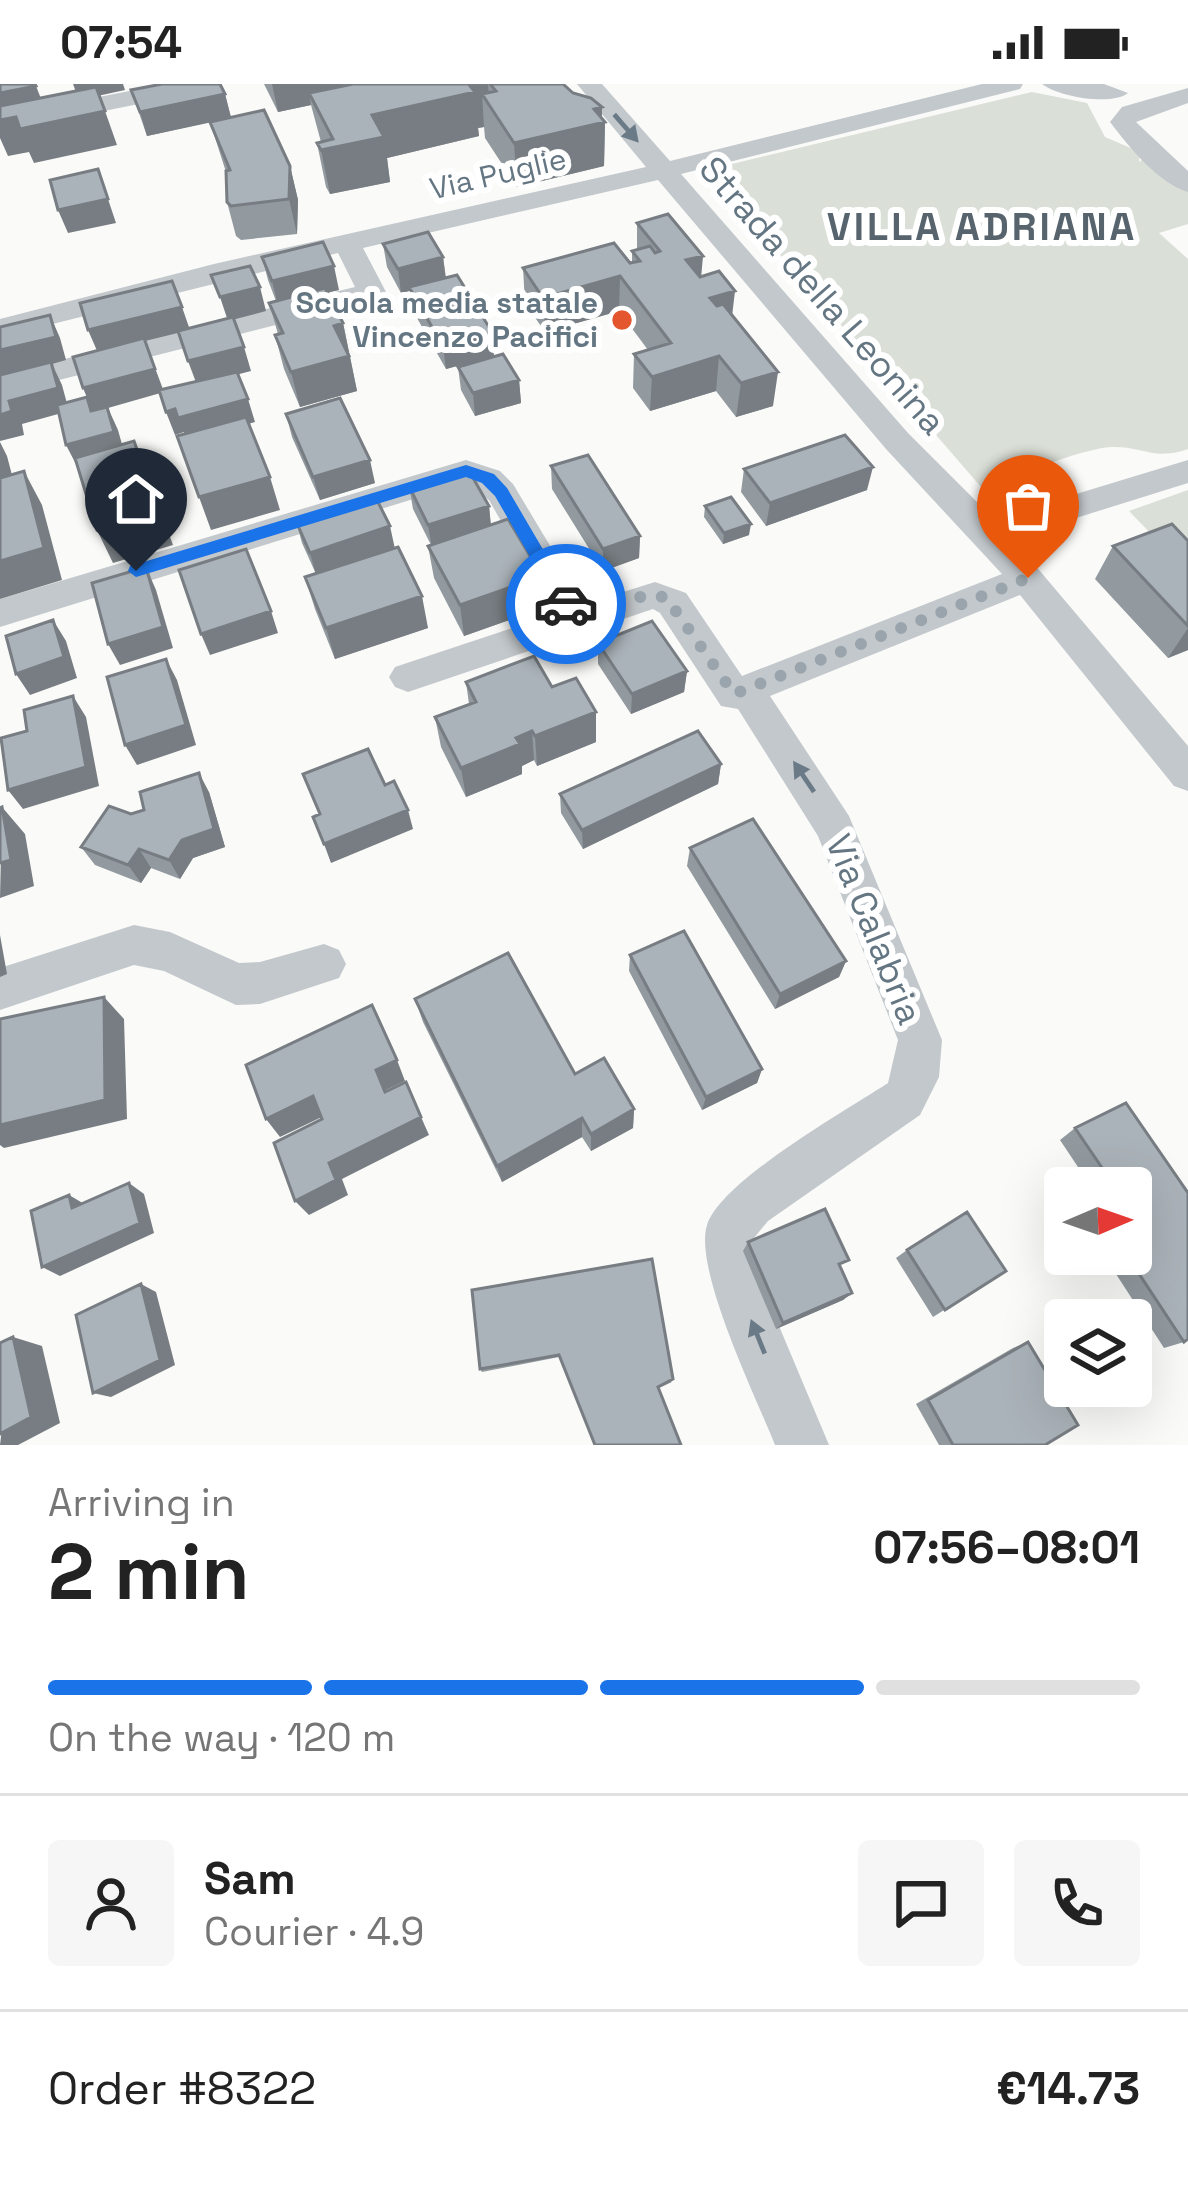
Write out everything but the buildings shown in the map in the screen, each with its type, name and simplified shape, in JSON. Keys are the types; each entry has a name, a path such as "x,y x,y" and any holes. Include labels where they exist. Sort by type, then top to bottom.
{"street":[{"path":"0,124 136,90 203,84"},
{"name":"Strada della Leonina","path":"590,84 910,456 1028,578 1188,774"},
{"name":"Via Puglie","path":"0,328 1011,84"},
{"path":"1054,84 1120,95 1188,95"},
{"path":"1120,95 1127,129 1188,184"},
{"path":"0,385 372,292 346,242"},
{"path":"0,613 466,471 488,478 501,492 575,619"},
{"path":"988,532 1188,471"},
{"path":"408,677 643,596 666,597 740,692 1028,578"},
{"name":"Via Calabria","path":"740,692 836,828 920,1040 916,1077 904,1099 751,1204 729,1231 733,1276 802,1445"},
{"path":"0,989 134,944 170,952 236,984 260,983 324,964"}],"shaded area":[{"path":"1032,92 1087,103 1105,137 1140,152 1139,162 1148,155 1188,189 1188,224 1159,233 1188,259 1188,449 1166,454 1100,448 981,487 707,170"},
{"path":"1188,490 1188,572 1129,511"}],"way so far":[{"path":"566,604 575,619 643,596 666,597 734,694 1028,578"}],"place":[{"name":"Scuola media statale Vincenzo Pacifici","path":"622,320"}],"district":[{"name":"VILLA ADRIANA","path":"982,226"}],"route":[{"path":"136,571 466,471 488,478 501,492 566,604"}]}
